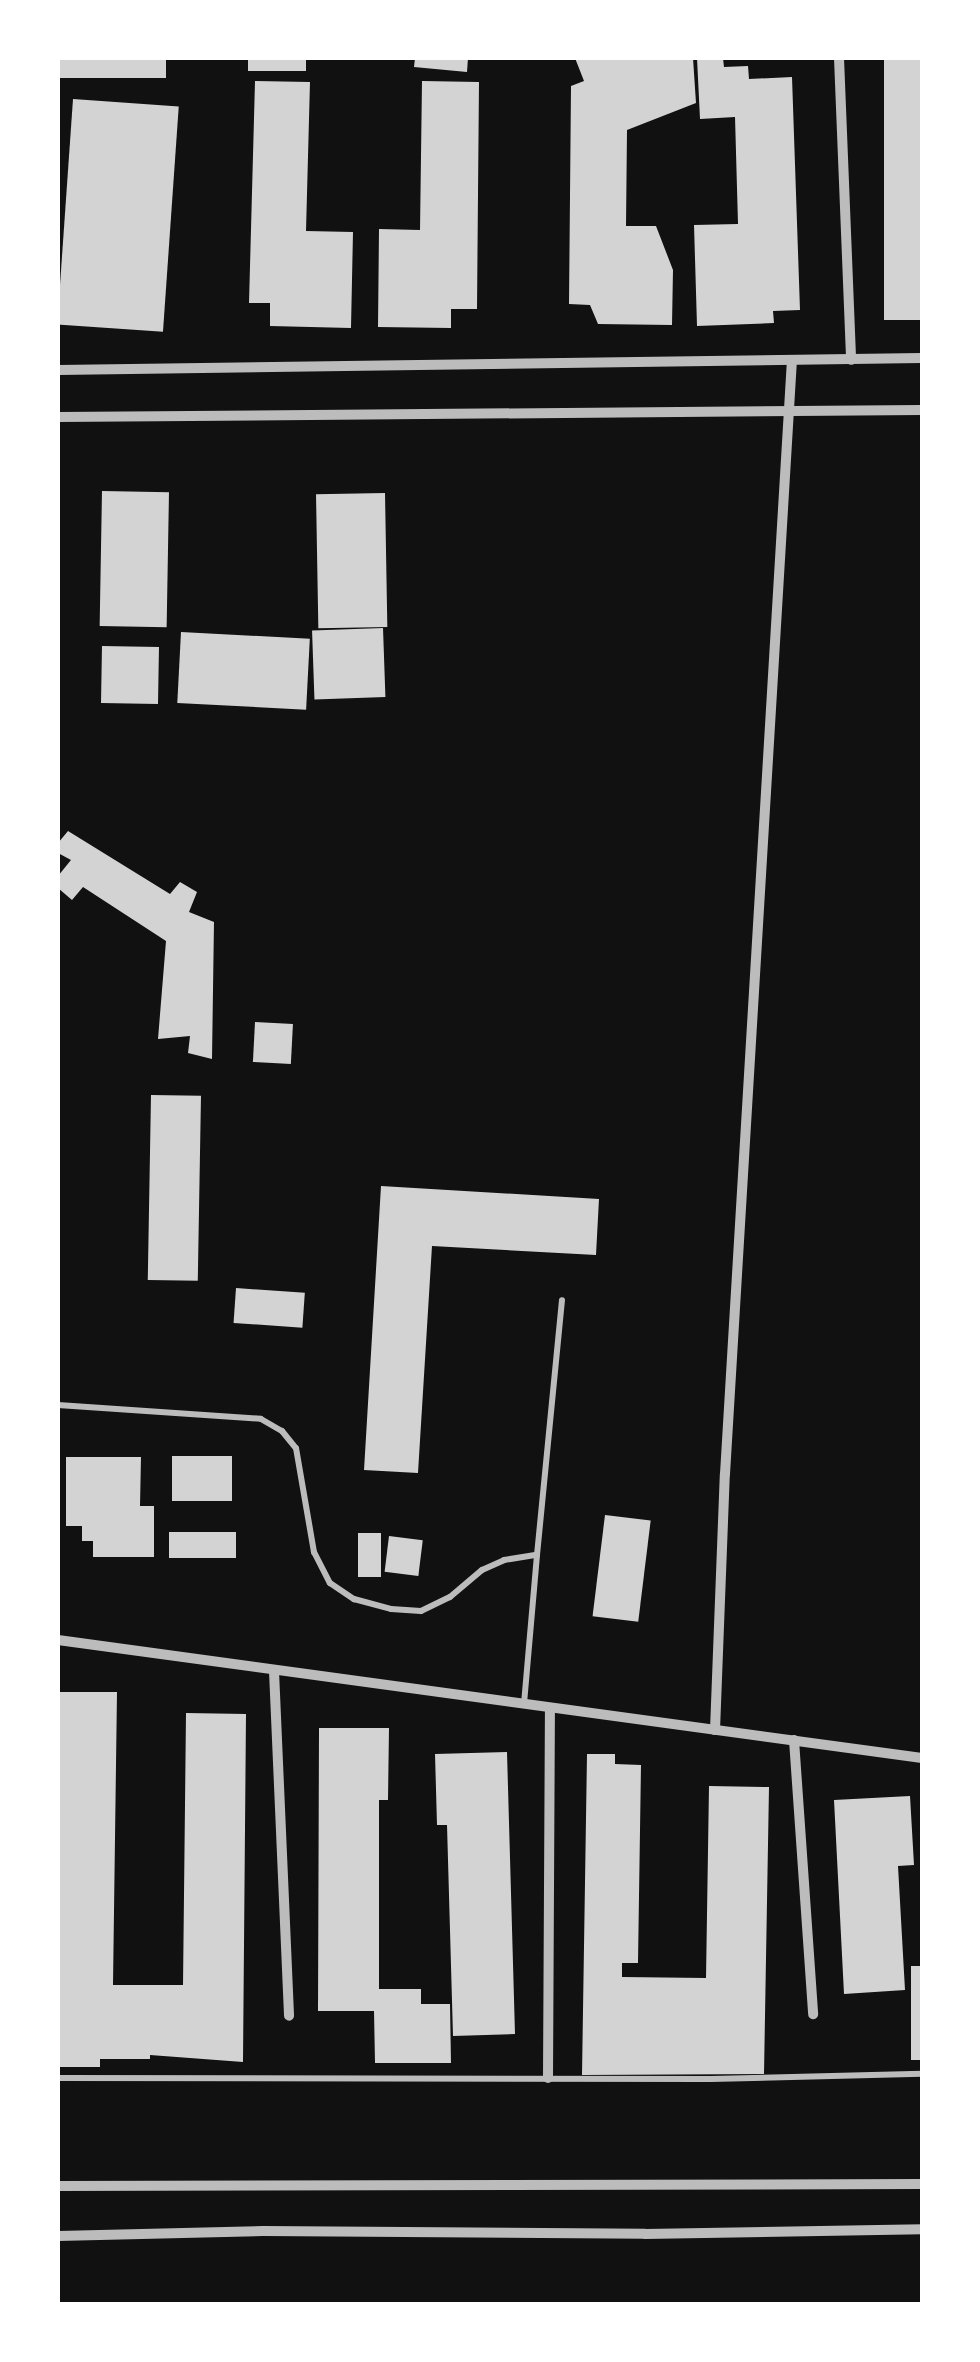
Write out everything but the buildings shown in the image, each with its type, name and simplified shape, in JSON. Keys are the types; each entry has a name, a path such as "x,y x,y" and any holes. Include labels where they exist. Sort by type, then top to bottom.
{"street":[{"path":"840,58 851,360"},
{"path":"58,370 922,358"},
{"path":"715,1730 725,1474 792,361"},
{"path":"58,416 922,410"},
{"path":"58,1640 922,1758"},
{"path":"274,1672 290,2016"},
{"path":"548,2078 550,1708"},
{"path":"794,1740 813,2014"},
{"path":"58,2186 922,2184"},
{"path":"58,2236 263,2230 645,2234 922,2229"}],"lane":[{"path":"524,1704 562,1300"},
{"path":"58,1405 261,1420 282,1431 296,1448 314,1552 330,1583 354,1599 421,1611 450,1597 482,1570 504,1560 537,1555"},
{"path":"58,2078 922,2074"}]}
